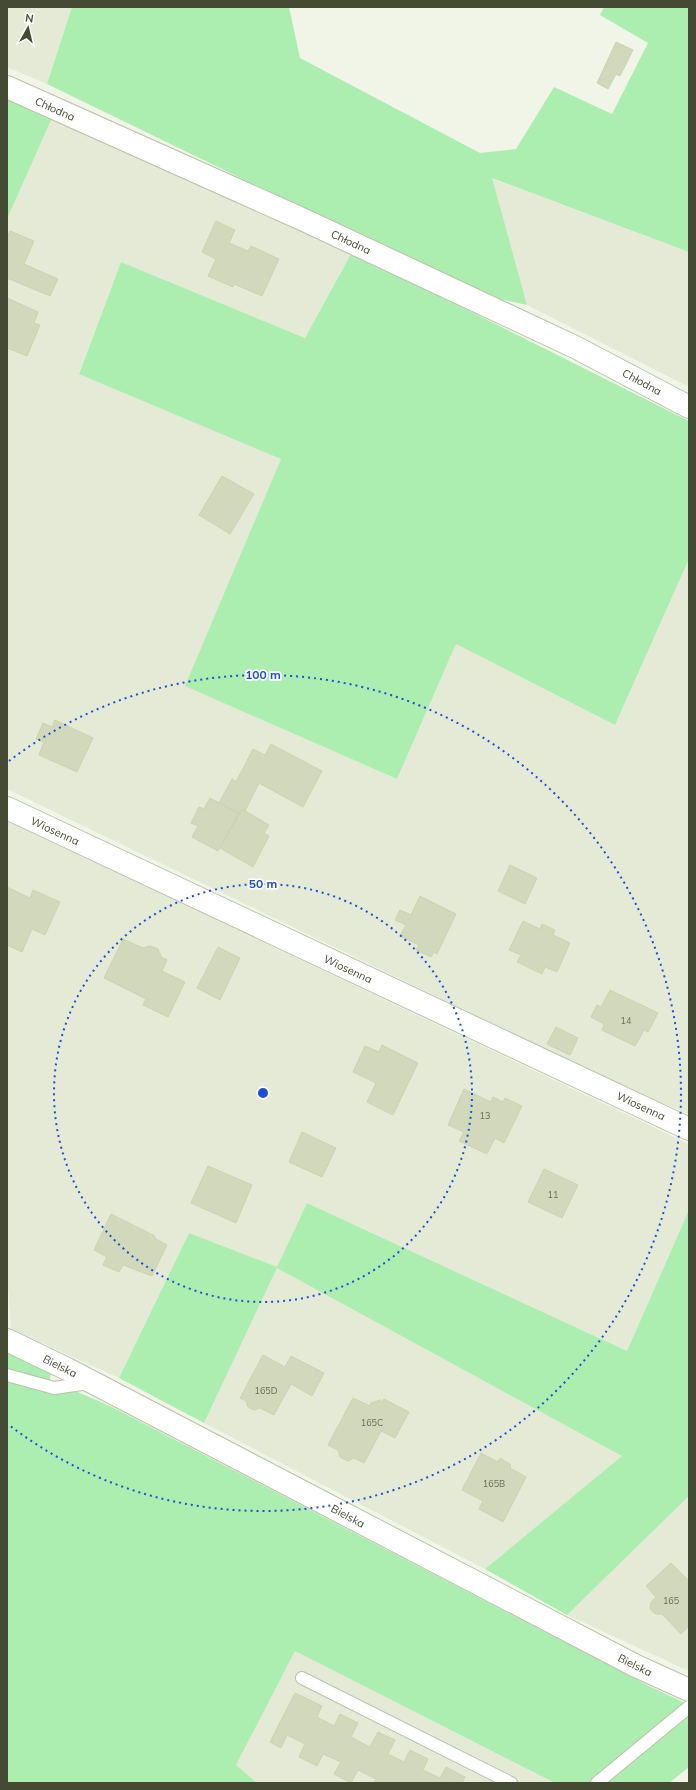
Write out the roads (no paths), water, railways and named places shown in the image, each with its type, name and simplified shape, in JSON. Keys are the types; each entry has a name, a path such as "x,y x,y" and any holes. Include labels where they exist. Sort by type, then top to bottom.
{"street":[{"name":"Chłodna","path":"7,87 311,223 575,347 689,407"},
{"name":"Wiosenna","path":"7,808 689,1129"},
{"name":"Bielska","path":"7,1340 93,1382 629,1662 689,1690"}],"lane":[{"path":"7,1375 54,1388 93,1382"},
{"path":"302,1678 511,1783"},
{"path":"597,1783 689,1707"}]}
